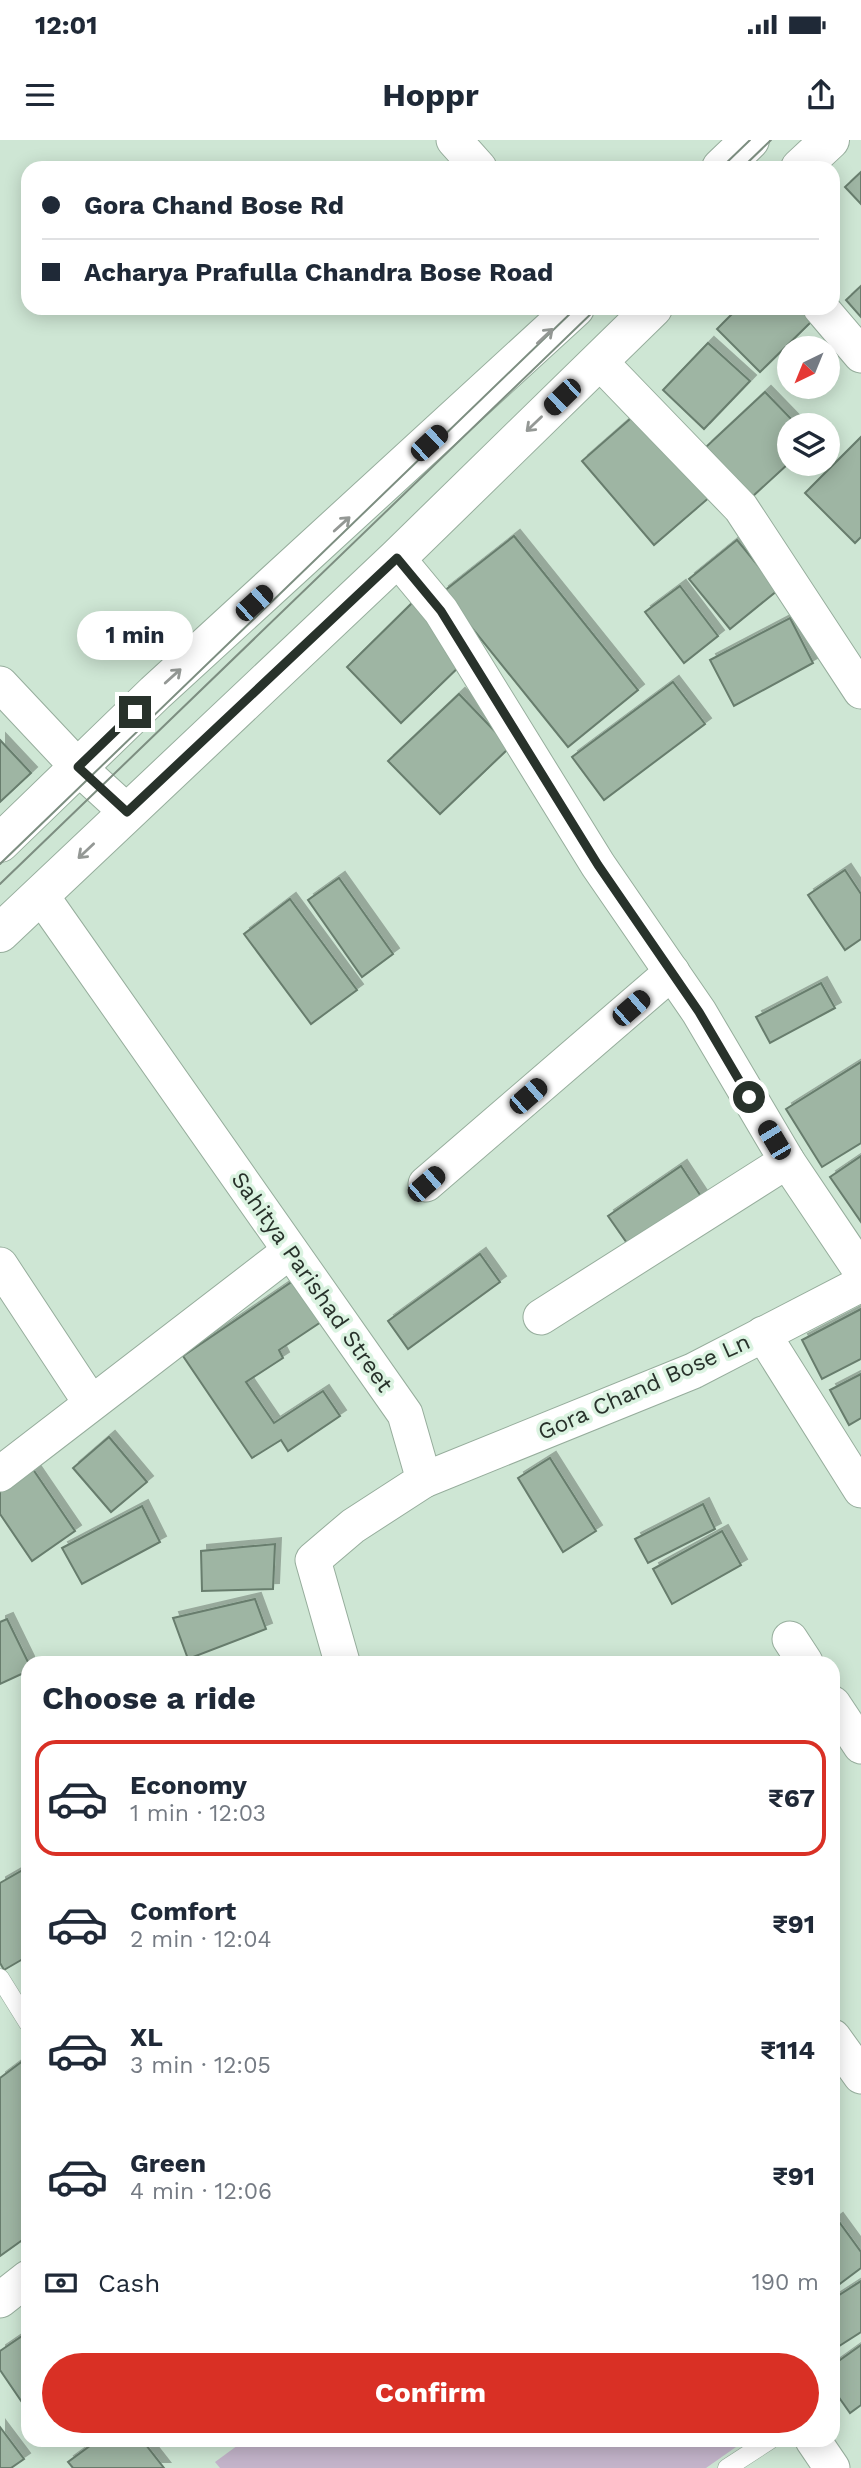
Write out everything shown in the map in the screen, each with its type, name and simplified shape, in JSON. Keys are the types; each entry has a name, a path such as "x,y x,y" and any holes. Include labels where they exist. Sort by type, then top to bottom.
{"main road":[{"path":"808,161 830,140"},
{"path":"0,843 155,693 567,315"},
{"path":"0,933 397,558 646,315"}],"street":[{"path":"454,140 473,161"},
{"path":"827,315 861,355"},
{"path":"599,361 741,508 861,691"},
{"path":"397,558 441,611 598,865 699,1012 787,1161 861,1271"},
{"path":"0,684 78,767 127,812"},
{"name":"Sahitya Parishad Street","path":"40,894 404,1414 424,1480"},
{"path":"426,1184 672,972"},
{"path":"541,1317 787,1161"},
{"path":"0,1474 290,1251"},
{"path":"0,1265 91,1402"},
{"name":"Gora Chand Bose Ln","path":"424,1480 693,1371 861,1284"},
{"path":"763,1334 861,1490"},
{"path":"337,1656 313,1560 353,1526 424,1480"},
{"path":"840,1714 861,1746"},
{"path":"840,2047 861,2076"},
{"path":"0,2300 21,2284"},
{"path":"818,2447 832,2468"}],"lane":[{"path":"0,1978 21,2012"},
{"path":"727,2468 759,2447"}],"shaded area":[{"path":"235,2447 736,2447 706,2468 220,2468 215,2462"}],"building":[{"path":"861,172 861,204 845,187"},
{"path":"861,286 861,317 846,300"},
{"path":"731,315 808,315 813,320 797,336 777,336 777,355 760,372 717,329"},
{"path":"708,343 750,381 704,429 663,390"},
{"path":"765,392 785,413 777,413 777,474 752,497 706,447"},
{"path":"638,412 711,496 654,545 582,461"},
{"path":"861,437 861,537 855,543 805,493 822,476 840,476 840,458"},
{"path":"514,536 638,690 568,747 443,592"},
{"path":"737,540 778,590 730,629 689,579"},
{"path":"680,586 718,636 684,663 645,612"},
{"path":"412,603 467,659 401,723 347,667"},
{"path":"790,618 813,663 734,706 710,660"},
{"path":"673,682 705,724 604,800 572,757"},
{"path":"459,694 510,747 440,814 388,761"},
{"path":"0,740 31,773 0,802"},
{"path":"845,870 861,894 861,939 845,950 808,895"},
{"path":"339,878 393,954 362,977 308,900"},
{"path":"290,899 357,990 311,1024 244,934"},
{"path":"821,983 835,1008 770,1043 756,1017"},
{"path":"861,1062 861,1143 822,1167 786,1109"},
{"path":"861,1156 861,1222 830,1177"},
{"path":"681,1166 706,1204 634,1253 608,1216"},
{"path":"480,1254 500,1282 408,1349 388,1321"},
{"path":"293,1281 321,1322 279,1350 283,1358 246,1382 274,1423 323,1391 340,1416 288,1451 281,1440 252,1458 183,1356"},
{"path":"861,1309 861,1359 822,1379 802,1340"},
{"path":"861,1374 861,1418 849,1425 830,1390"},
{"path":"109,1437 147,1482 111,1512 73,1468"},
{"path":"550,1458 596,1531 563,1552 518,1478"},
{"path":"28,1462 75,1531 32,1561 0,1514 0,1480"},
{"path":"703,1504 715,1529 648,1563 635,1539"},
{"path":"142,1506 160,1542 82,1584 62,1548"},
{"path":"722,1531 741,1565 672,1604 653,1569"},
{"path":"275,1544 273,1589 202,1591 201,1551"},
{"path":"255,1599 266,1629 196,1656 187,1656 173,1618"},
{"path":"7,1619 25,1656 21,1656 21,1674 0,1684 0,1622"},
{"path":"21,1871 21,1960 4,1970 0,1963 0,1883"},
{"path":"21,2062 21,2241 0,2256 0,2078"},
{"path":"840,2223 861,2252 861,2268 840,2284"},
{"path":"861,2281 861,2332 840,2346 840,2294"},
{"path":"21,2337 21,2401 0,2370 0,2351"},
{"path":"861,2345 861,2405 850,2413 840,2399 840,2360"},
{"path":"0,2427 24,2459 11,2468 0,2468"},
{"path":"88,2447 148,2447 164,2468 73,2468 68,2462"}],"tram line":[{"path":"728,161 750,140"},
{"path":"749,161 771,140"},
{"path":"0,864 569,315"},
{"path":"0,884 590,315"}],"route":[{"path":"135,712 78,767 127,812 397,558 441,611 598,865 699,1012 749,1097"}]}
